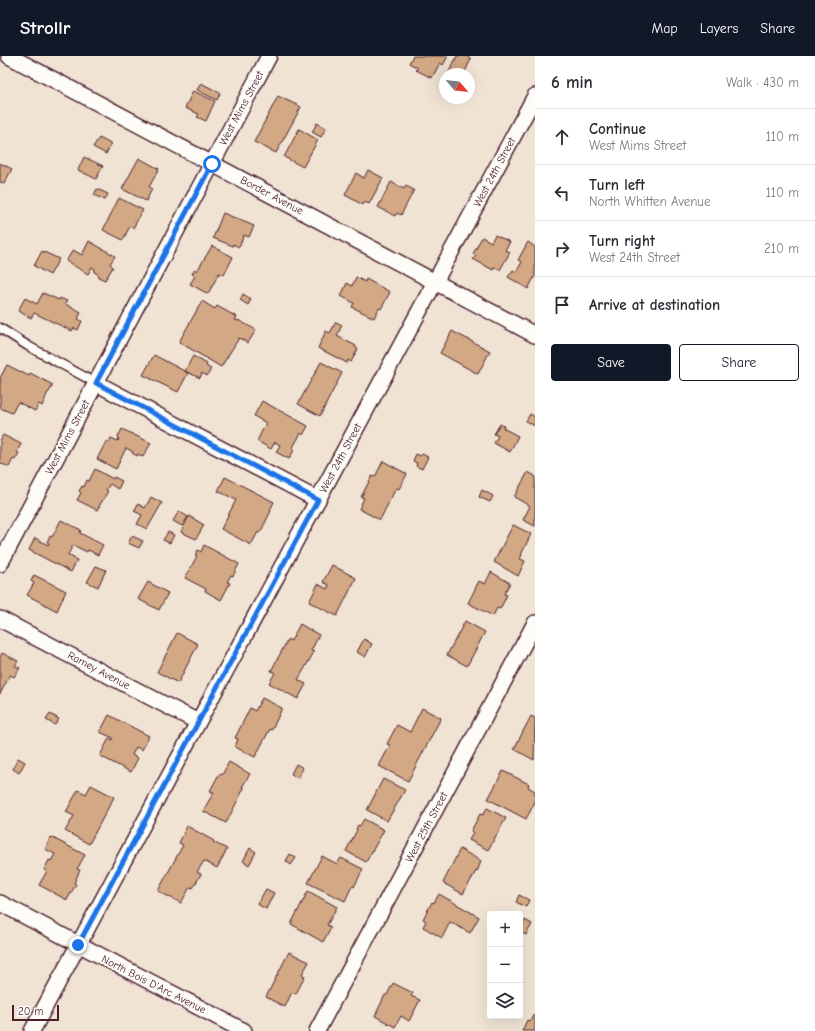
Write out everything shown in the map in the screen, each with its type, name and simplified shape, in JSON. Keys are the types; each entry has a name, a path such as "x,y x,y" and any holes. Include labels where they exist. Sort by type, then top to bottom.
{"street":[{"name":"Border Avenue","path":"9,56 535,335"},
{"name":"West Mims Street","path":"0,564 269,56"},
{"name":"West 24th Street","path":"32,1031 535,96"},
{"path":"96,383 318,500"},
{"name":"Ramey Avenue","path":"0,619 198,722"},
{"name":"West 25th Street","path":"317,1031 535,623"},
{"name":"North Bois D'Arc Avenue","path":"0,903 244,1031"}],"lane":[{"path":"0,328 28,346 96,383"}],"building":[{"path":"413,56 448,56 443,65 440,63 432,78 416,70 418,68 409,63"},
{"path":"457,56 466,56 471,59 467,68 451,68"},
{"path":"201,83 220,93 217,100 197,90"},
{"path":"193,91 215,101 206,121 197,117 199,114 185,108"},
{"path":"278,96 301,107 276,153 254,142"},
{"path":"317,123 326,128 321,137 312,132"},
{"path":"299,129 318,140 303,167 284,157"},
{"path":"99,138 111,144 106,154 93,147"},
{"path":"84,157 103,166 96,179 78,170"},
{"path":"139,158 159,169 149,187 152,189 146,201 122,189"},
{"path":"0,163 12,169 4,184 0,182"},
{"path":"368,170 383,178 369,204 365,202 363,205 345,195 356,173 364,178"},
{"path":"391,182 404,189 406,186 414,190 401,215 397,213 395,216 378,207"},
{"path":"97,189 108,194 105,200 94,195"},
{"path":"119,198 143,210 133,228 130,226 123,240 103,230"},
{"path":"223,213 254,226 249,237 244,235 239,247 213,238"},
{"path":"495,235 510,242 505,250 510,252 500,270 494,267 493,270 473,259 476,256 473,254 482,237 491,242"},
{"path":"89,241 115,256 110,264 113,267 105,280 98,277 99,275 94,272 95,269 92,267 88,274 66,261 73,250 82,255"},
{"path":"528,242 535,247 535,276 528,289 508,277 513,270 516,272 522,262 518,260"},
{"path":"212,246 233,257 224,275 219,273 208,294 190,284 195,276 192,274 195,269 197,271"},
{"path":"42,251 59,259 50,275 34,266"},
{"path":"356,277 365,282 366,279 390,292 381,309 379,308 374,318 352,307 354,303 341,296 347,283 352,286"},
{"path":"43,293 59,300 60,298 67,301 65,304 81,312 78,319 82,321 78,330 74,328 72,331 34,313 31,318 18,311 25,298 37,304"},
{"path":"243,294 251,299 248,305 240,300"},
{"path":"202,301 215,309 217,306 237,317 235,320 238,320 256,330 248,343 239,338 221,367 179,342"},
{"path":"336,322 342,325 337,336 356,346 355,347 358,349 351,362 348,360 347,363 318,348 326,331 330,333"},
{"path":"452,331 490,351 478,374 440,353"},
{"path":"154,355 188,373 178,392 143,375"},
{"path":"193,356 207,364 206,366 211,369 207,376 202,373 200,378 185,371"},
{"path":"321,362 342,373 320,416 298,404"},
{"path":"7,365 29,376 30,373 53,385 42,406 39,404 35,411 18,402 12,413 0,408 0,378"},
{"path":"262,401 308,426 303,435 301,433 292,449 294,450 289,459 276,452 280,445 275,442 271,449 257,441 266,423 254,416"},
{"path":"530,414 535,417 535,426 526,421"},
{"path":"500,424 504,426 503,428 518,436 510,452 494,443 498,436 494,434"},
{"path":"122,429 151,443 143,457 138,454 137,456 126,448 116,469 97,459 106,442 109,443 111,438 118,441 118,437"},
{"path":"3,435 21,444 17,452 19,453 15,460 13,459 9,467 0,463 0,441"},
{"path":"416,454 420,456 422,454 428,457 422,469 416,466 417,463 413,461"},
{"path":"383,461 407,474 399,489 396,488 380,520 359,509 364,498 361,497 372,476 375,477"},
{"path":"95,469 113,479 114,477 122,481 118,489 110,484 106,490 108,491 97,510 77,500 81,493 79,491 82,486 84,487 87,480 89,481"},
{"path":"528,472 535,476 535,526 523,520 530,506 514,497"},
{"path":"225,477 274,502 260,533 258,532 251,545 221,529 236,500 218,491"},
{"path":"482,490 493,496 490,502 479,497"},
{"path":"151,497 162,503 147,529 137,524 142,515 134,511 138,504 145,508"},
{"path":"179,511 188,517 182,526 173,521"},
{"path":"189,516 204,525 196,539 181,532"},
{"path":"61,520 81,530 80,533 103,545 98,555 88,550 87,552 73,545 68,555 77,560 71,572 29,550 35,538 48,545 49,543 47,542 50,536 52,537"},
{"path":"513,525 531,534 521,555 520,559 525,561 518,576 494,562"},
{"path":"168,532 174,535 170,543 163,540"},
{"path":"132,536 143,541 139,548 128,543"},
{"path":"204,545 239,564 233,576 231,575 227,582 230,583 221,600 205,591 206,589 185,578 197,556 195,555 198,550 201,552"},
{"path":"332,565 356,578 337,616 309,602 318,584 327,589 329,585 323,582"},
{"path":"96,566 106,570 98,587 87,582"},
{"path":"491,572 510,583 504,594 507,595 500,609 497,608 493,616 468,603 479,581 485,584"},
{"path":"34,575 66,591 57,611 27,595 34,583 31,581"},
{"path":"148,582 168,593 159,610 138,599"},
{"path":"465,621 485,632 467,666 447,655"},
{"path":"300,624 319,635 311,651 314,652 298,680 306,684 298,699 269,683 275,673 271,671 288,639 291,641"},
{"path":"177,633 198,644 178,683 157,672"},
{"path":"364,639 372,644 365,657 357,652"},
{"path":"2,653 18,661 15,666 20,668 14,677 10,675 0,694 0,657"},
{"path":"262,698 282,708 272,730 270,729 255,757 235,747 238,739 235,738 250,708 255,711"},
{"path":"422,708 441,718 408,781 379,766 390,745 387,744 397,725 410,732"},
{"path":"50,714 59,719 55,725 46,720"},
{"path":"109,715 149,736 142,750 136,747 132,755 138,758 131,772 100,756 109,738 112,740 113,738 100,732"},
{"path":"531,716 535,718 534,760 514,749"},
{"path":"18,758 25,762 19,773 13,769"},
{"path":"229,762 250,774 242,787 244,788 226,823 203,811 214,792 210,791 219,774 222,775"},
{"path":"296,764 303,768 298,778 291,774"},
{"path":"503,771 529,784 528,787 535,791 535,802 526,819 488,799"},
{"path":"383,779 405,790 387,821 367,810"},
{"path":"91,785 114,797 89,844 65,831 74,816 66,812 78,790 86,794"},
{"path":"487,808 506,818 488,850 469,840 473,833 471,831 480,814 483,815"},
{"path":"364,819 384,830 366,862 346,851 358,825 360,826"},
{"path":"187,826 227,849 217,868 204,861 197,872 201,874 193,888 190,887 181,903 158,891 183,845 179,843"},
{"path":"51,837 85,855 77,869 80,870 74,883 76,884 67,900 39,885 47,871 44,870 49,860 51,861 55,854 45,849"},
{"path":"250,848 256,852 249,865 243,861"},
{"path":"460,849 481,861 477,872 476,871 463,894 443,883"},
{"path":"290,854 296,858 291,865 286,861"},
{"path":"322,856 337,864 341,858 363,869 354,887 352,886 345,901 308,883"},
{"path":"266,889 274,893 266,909 257,904"},
{"path":"308,891 337,907 327,925 331,927 323,942 291,924"},
{"path":"439,894 479,917 470,933 450,922 442,938 423,927 426,921 423,919 432,902 434,903"},
{"path":"519,895 529,900 526,907 516,902"},
{"path":"525,920 532,924 526,935 523,934 523,925"},
{"path":"289,952 309,962 302,974 305,976 296,994 292,992 285,1007 266,997"},
{"path":"393,983 413,993 411,996 420,1000 409,1021 401,1016 395,1027 375,1016 385,995 387,995"},
{"path":"534,1014 535,1031 522,1031 527,1020 530,1021"}],"route":[{"path":"78,945 318,500 96,383 212,164"}]}
